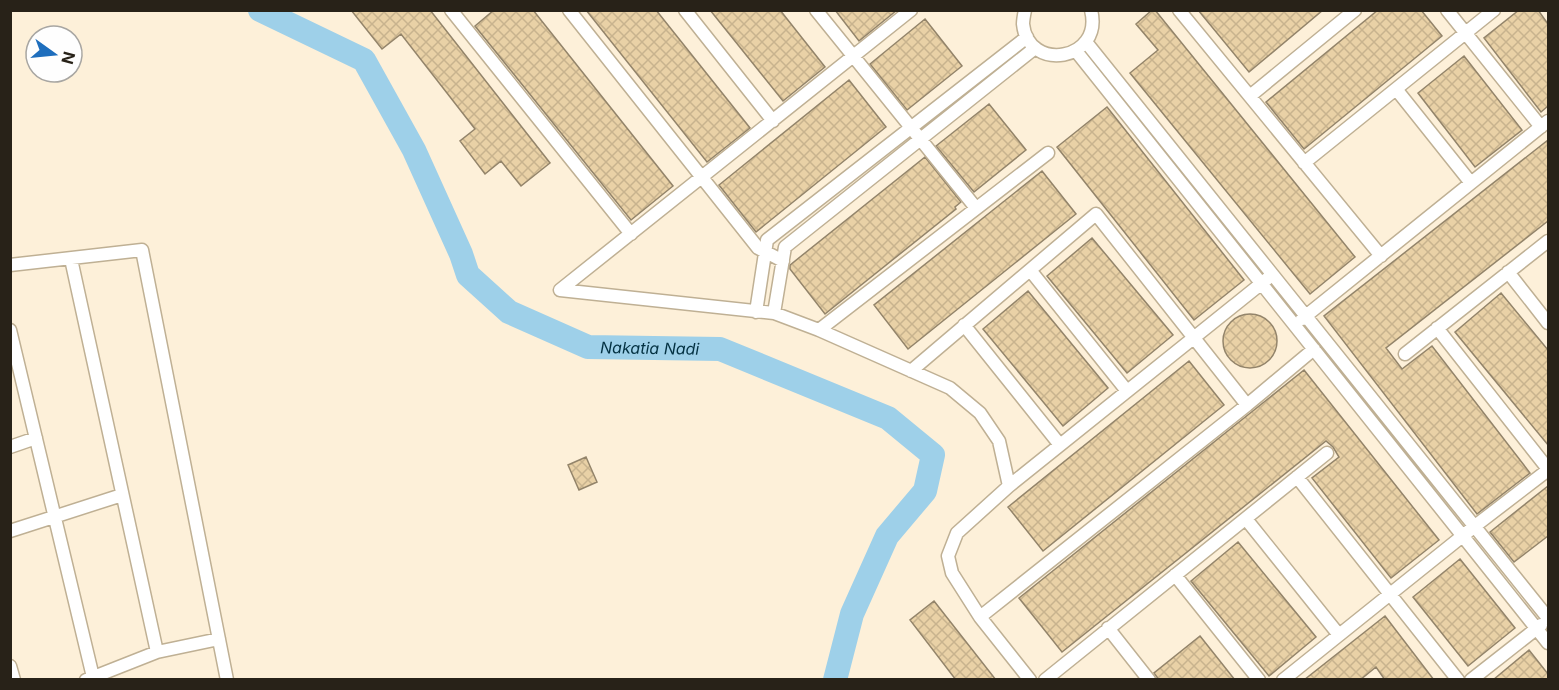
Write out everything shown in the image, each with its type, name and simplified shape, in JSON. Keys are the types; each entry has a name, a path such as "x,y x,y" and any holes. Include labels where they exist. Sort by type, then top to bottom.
{"street":[{"path":"451,10 631,234"},
{"path":"569,10 758,248 783,261"},
{"path":"685,10 772,121"},
{"path":"816,10 976,208"},
{"path":"911,10 560,290 774,314 819,330 911,370 950,388 980,413 999,441 1009,486"},
{"path":"1025,10 1023,24 1027,37 1035,48 1047,55 1060,56 1074,53 1086,42 1091,33 1093,19 1091,10"},
{"path":"1179,10 1381,256"},
{"path":"1250,96 1355,10"},
{"path":"1295,325 1545,124 1447,10"},
{"path":"1304,163 1494,10"},
{"path":"756,312 767,240 1027,37"},
{"path":"1086,42 1548,619 1471,680"},
{"path":"774,314 785,247 1035,48"},
{"path":"1076,51 1548,643"},
{"path":"1396,89 1472,183"},
{"path":"819,330 1047,153"},
{"path":"911,370 1096,214 1247,405"},
{"path":"1405,354 1548,241"},
{"path":"10,266 142,250 227,680"},
{"path":"71,259 157,652"},
{"path":"1030,270 1127,391"},
{"path":"1508,272 1548,323"},
{"path":"1030,680 980,617 952,573 948,556 957,532 1009,486 1273,275"},
{"path":"964,325 1060,445"},
{"path":"1282,680 1548,469 1437,328"},
{"path":"10,330 90,678 157,652 219,639"},
{"path":"980,617 1314,349"},
{"path":"10,447 36,438"},
{"path":"1045,680 1327,453"},
{"path":"1297,477 1458,680"},
{"path":"10,531 122,495"},
{"path":"1245,519 1339,635"},
{"path":"1175,575 1258,680"},
{"path":"1108,628 1149,680"},
{"path":"10,666 14,680"}],"building":[{"path":"351,10 430,10 550,163 521,186 501,161 485,174 460,141 475,129 401,34 382,49"},
{"path":"494,10 533,10 673,186 631,220 475,26"},
{"path":"586,10 656,10 750,128 707,162"},
{"path":"710,10 780,10 825,67 783,101"},
{"path":"835,10 897,10 859,41"},
{"path":"1155,10 1355,257 1310,294 1130,73 1158,50 1136,24"},
{"path":"1198,10 1323,10 1249,72"},
{"path":"1378,10 1421,10 1442,36 1304,149 1266,102"},
{"path":"1519,10 1538,10 1548,24 1548,106 1541,112 1484,38"},
{"path":"925,19 962,66 907,110 870,64"},
{"path":"1464,56 1522,130 1475,167 1418,93"},
{"path":"849,80 886,127 756,232 719,185"},
{"path":"989,104 1026,150 974,192 936,146"},
{"path":"1107,107 1244,280 1194,320 1057,147"},
{"path":"1548,140 1548,221 1386,348 1402,369 1432,346 1530,473 1477,514 1324,316"},
{"path":"925,157 961,202 955,207 956,209 825,314 790,269 790,265"},
{"path":"1042,171 1076,214 908,349 874,305"},
{"path":"1092,238 1173,335 1127,373 1047,276"},
{"path":"1028,291 1108,388 1063,426 983,329"},
{"path":"1501,293 1548,350 1548,445 1455,332"},
{"path":"1250,314 1260,316 1269,322 1275,331 1277,341 1275,351 1269,360 1260,366 1250,368 1240,366 1231,360 1225,351 1223,341 1225,331 1231,322 1240,316"},
{"path":"1189,361 1224,405 1043,551 1008,507"},
{"path":"1304,370 1439,540 1391,578 1312,478 1339,457 1326,441 1062,652 1019,598"},
{"path":"586,457 597,482 579,490 568,465"},
{"path":"1548,486 1548,536 1514,562 1490,532"},
{"path":"1238,542 1316,637 1269,676 1191,581"},
{"path":"1460,559 1515,628 1468,666 1413,597"},
{"path":"934,601 996,680 956,680 910,620"},
{"path":"1385,616 1434,680 1385,680 1376,667 1360,680 1304,680"},
{"path":"1200,636 1235,680 1159,680 1154,673"},
{"path":"1529,650 1548,674 1548,680 1493,680"}],"waterway":[{"name":"Nakatia Nadi","path":"260,10 364,60 414,150 461,254 468,275 509,312 588,347 720,349 888,418 933,455 925,491 887,536 852,614 835,680"}]}
